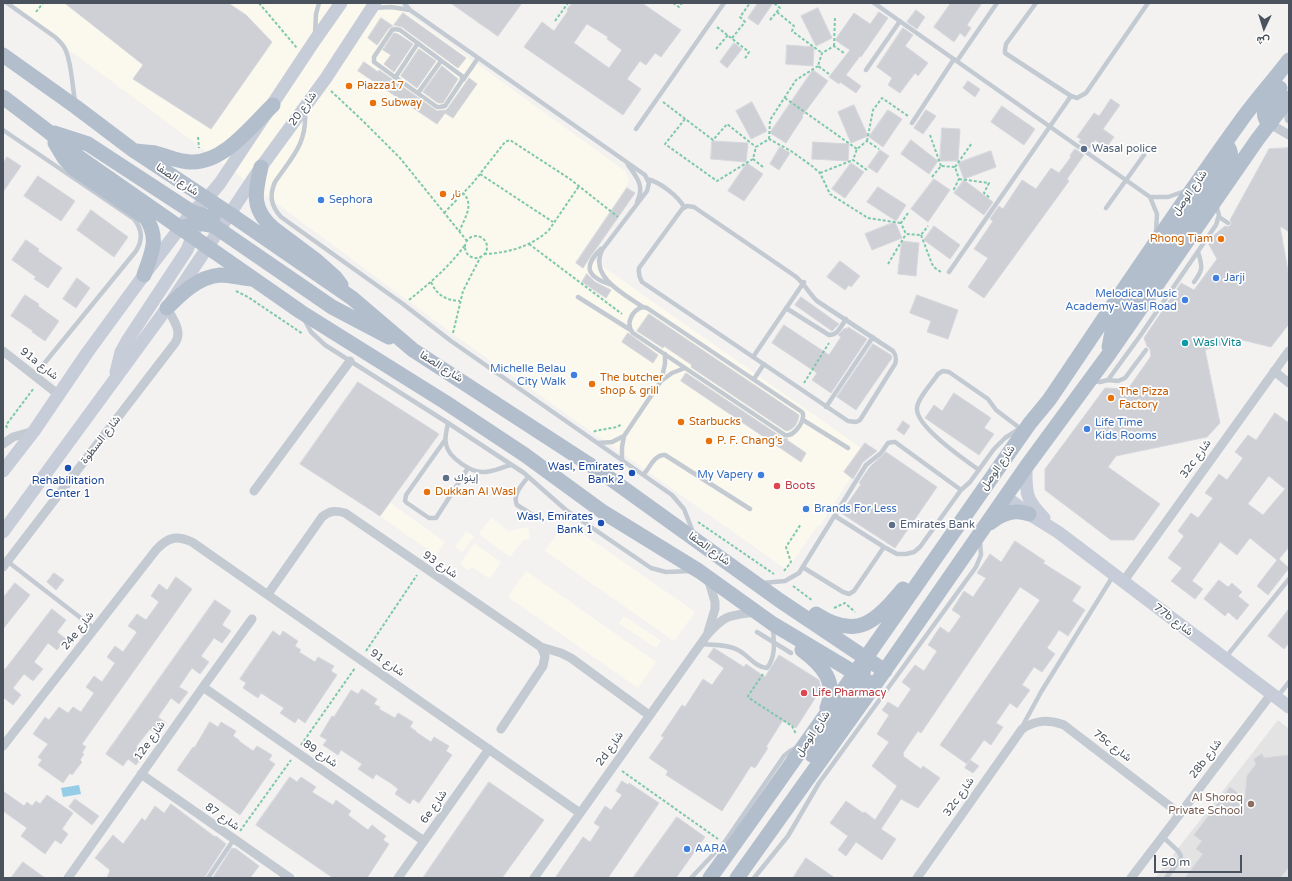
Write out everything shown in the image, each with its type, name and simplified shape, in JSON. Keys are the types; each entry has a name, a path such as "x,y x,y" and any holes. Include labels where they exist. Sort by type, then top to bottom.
{"main road":[{"name":"شارع الصفا","path":"3,55 133,150 206,200 230,214 329,284 352,298 413,350 600,472 779,600 885,670"},
{"name":"شارع الوصل","path":"710,878 800,746 858,675 865,657 1025,426 1049,400 1154,243 1226,144 1240,122 1289,60"},
{"path":"1270,124 1265,120 1264,116 1266,107 1289,76"},
{"path":"3,97 49,132 77,156 180,228 196,222 222,218 230,214"},
{"name":"شارع الوصل","path":"736,878 874,686 1006,498 1026,467 1109,354 1288,99"},
{"path":"133,150 154,153 182,161 191,162 210,159 226,150 273,105"},
{"path":"49,132 88,144 177,202 196,222 209,247 302,312 526,455 603,512 703,575 773,624 874,686"},
{"path":"49,132 64,158 73,168 146,218 151,226 154,236 154,244 144,275"},
{"path":"1109,354 1112,332 1121,316 1230,160 1230,151 1226,144"},
{"path":"261,167 256,195 260,215 273,228 327,269 352,298"},
{"path":"177,202 182,202 189,196 190,192 188,187"},
{"path":"196,222 220,229 332,307 413,350"},
{"path":"223,257 220,253 221,243 225,240 235,240"},
{"path":"167,308 180,295 198,282 205,279 220,275 256,280"},
{"path":"983,531 1000,516 1006,513 1017,512 1029,514"},
{"path":"779,600 795,601 832,623 850,626 859,625 870,622 878,616 911,581 929,566"},
{"path":"773,624 786,638 814,659 826,674 830,693 829,702 821,722"},
{"path":"768,833 771,818 778,803 813,755 856,690 858,675"}],"street":[{"path":"116,377 117,364 121,352 183,257 206,200 224,177 341,3"},
{"name":"شارع 20","path":"230,214 261,167 326,78 373,6"},
{"path":"1288,99 1289,119"},
{"path":"1270,124 1289,135"},
{"path":"3,532 167,308 230,214"},
{"path":"3,471 59,395 87,353 180,228"},
{"path":"168,244 174,242 180,244 184,250 183,257"},
{"name":"شارع السطوة","path":"5,564 175,344 179,334 173,318 167,308"},
{"name":"91a شارع","path":"3,351 59,395"},
{"name":"32c شارع","path":"1119,578 1289,351"},
{"path":"254,491 350,361"},
{"path":"1274,371 1289,383"},
{"path":"6,442 18,435 34,430"},
{"name":"77b شارع","path":"1026,467 1026,491 1029,500 1058,532"},
{"name":"77b شارع","path":"1006,498 1058,532 1289,707"},
{"name":"شارع 93","path":"268,594 322,517 332,511 339,511 541,648"},
{"name":"شارع 91","path":"178,537 192,542 268,594 580,813"},
{"name":"24e شارع","path":"3,746 156,550 162,543 178,537"},
{"name":"2d شارع","path":"703,575 715,602 715,609 706,635"},
{"name":"2d شارع","path":"534,878 706,635 724,618 737,614 756,612"},
{"name":"12e شارع","path":"68,878 252,619"},
{"path":"541,648 561,653 571,658 649,715"},
{"path":"502,730 543,666 546,656 541,648"},
{"name":"شارع 89","path":"203,687 424,841"},
{"name":"28b شارع","path":"1131,878 1274,696"},
{"name":"75c شارع","path":"1022,729 1031,723 1042,720 1053,721 1064,725 1180,814"},
{"name":"32c شارع","path":"917,878 1022,729"},
{"name":"6e شارع","path":"398,878 488,749"},
{"name":"شارع 87","path":"141,774 290,878"}],"lane":[{"path":"7,3 62,43 69,60 76,107"},
{"path":"315,40 316,14 319,3"},
{"path":"404,3 410,10 627,163 642,172 647,178 649,182 647,191 623,221 600,255 599,265 602,275 612,286"},
{"path":"636,129 724,3"},
{"path":"874,3 1150,197 1156,209 1158,220 1154,243"},
{"path":"913,121 997,3"},
{"path":"1036,3 1006,44 1004,50 1005,53 1070,96 1077,98 1086,93 1148,3"},
{"path":"373,6 410,10"},
{"path":"866,70 900,21"},
{"path":"462,80 460,74 400,30 392,30 374,57 375,64 437,107 443,107 478,58"},
{"path":"395,78 418,43"},
{"path":"418,93 441,61"},
{"path":"949,272 1070,96"},
{"path":"304,108 305,123 302,142 275,182 272,190 272,203 276,212 403,304 451,341 589,438 644,474 672,495 681,504 687,514 695,539"},
{"path":"3,130 134,219 141,230 142,237 136,251 34,376"},
{"path":"1106,208 1127,181 1144,155"},
{"path":"627,163 638,178 640,188 638,199 634,207"},
{"path":"647,178 671,193 681,202 684,207"},
{"path":"1150,197 1168,197 1196,185"},
{"path":"1108,380 1216,225 1219,218 1219,212 1215,201"},
{"path":"690,206 694,207 804,282 812,296 817,301 873,337 893,351 896,355 895,364 860,420 856,422 848,421 826,407 642,282 638,273 639,268 684,207 690,206"},
{"path":"1219,218 1228,223"},
{"path":"578,296 785,435 789,436 793,434 803,420 802,412 754,379 647,308 643,307 612,286 597,280 590,269 591,260 608,243"},
{"path":"1194,282 1200,275 1202,269 1198,252"},
{"path":"753,357 804,282"},
{"path":"629,330 630,320 636,310 643,307"},
{"path":"786,308 827,334 834,335 846,319"},
{"path":"302,312 306,323 317,339 448,423 528,477 566,510 651,568 666,572 703,575"},
{"path":"826,407 873,337"},
{"path":"1088,381 1100,382 1126,378 1146,350"},
{"path":"662,381 665,354"},
{"path":"754,379 764,364"},
{"path":"622,459 624,436 662,381 672,373 685,368"},
{"path":"979,470 938,439 918,415 917,405 938,374 943,371 949,372 988,399 996,410 1025,426"},
{"path":"803,420 848,448"},
{"path":"448,423 445,440 448,451 468,468 474,471 483,472 510,465"},
{"path":"835,516 897,554 914,552 920,547 961,490 970,482 1001,442 1009,435 1025,426"},
{"path":"597,443 612,442 624,436"},
{"path":"445,440 406,495 405,501 429,518 436,518 468,468"},
{"path":"757,584 785,581 794,577 804,568 866,465 878,456 890,442 895,442 961,490"},
{"path":"644,474 656,458 665,455 750,509"},
{"path":"528,477 516,495 516,502 539,519"},
{"path":"754,878 788,836 819,783 976,567 981,555 983,531"},
{"path":"804,568 843,592 849,594 854,591 884,547"},
{"path":"5,564 95,629"},
{"path":"1022,729 1041,692 1119,578"},
{"path":"1224,659 1289,579"},
{"path":"700,644 739,650 760,666 767,668 773,654 773,624"},
{"path":"757,632 791,653"},
{"path":"1274,696 1289,682"},
{"path":"691,878 724,843 784,756 800,746"},
{"path":"1163,837 1178,851 1181,856 1180,860 1166,878"},
{"path":"208,878 234,840"}],"path":[{"path":"36,12 43,3"},
{"path":"259,3 304,56"},
{"path":"555,21 568,3"},
{"path":"673,3 679,7 682,3"},
{"path":"732,38 745,22 740,17 750,3"},
{"path":"770,20 780,8 774,3"},
{"path":"776,12 794,26 792,31 822,53"},
{"path":"834,46 835,16"},
{"path":"710,22 749,52 744,60"},
{"path":"716,50 728,35"},
{"path":"769,139 770,120 796,80 818,66 822,53 834,46"},
{"path":"834,46 844,53"},
{"path":"818,66 829,74"},
{"path":"326,78 335,85 331,91 400,158 467,241"},
{"path":"657,98 713,140 727,124 756,147"},
{"path":"785,98 857,149"},
{"path":"820,174 853,160 857,149 867,141 873,110 882,98 913,121"},
{"path":"685,119 665,144 717,181 753,159 756,147 769,139"},
{"path":"930,135 940,166"},
{"path":"769,139 791,151 820,174 830,194 868,218 901,223"},
{"path":"444,213 480,174 504,142 510,140 570,179 623,221"},
{"path":"867,141 879,149"},
{"path":"955,168 972,143"},
{"path":"753,159 763,167"},
{"path":"853,160 866,170"},
{"path":"940,166 955,168"},
{"path":"932,177 940,166"},
{"path":"955,168 959,179"},
{"path":"480,174 553,223"},
{"path":"959,179 989,183 984,193 996,204"},
{"path":"952,191 959,179"},
{"path":"451,341 460,301 467,281 481,256 484,254 505,252 529,244 543,236 579,186"},
{"path":"459,232 470,205 469,200 463,193"},
{"path":"901,223 908,213"},
{"path":"901,223 906,234"},
{"path":"921,235 928,226"},
{"path":"906,234 921,235"},
{"path":"888,264 906,234"},
{"path":"921,235 935,268 941,272 949,272"},
{"path":"403,304 431,282 449,265 469,239 476,236 482,238 485,241 487,248 484,254"},
{"path":"529,244 630,320"},
{"path":"465,245 466,252 471,256 481,256"},
{"path":"431,282 435,290 442,297 450,301 460,301"},
{"path":"231,290 248,297 300,333 317,339"},
{"path":"800,389 834,335"},
{"path":"6,442 6,425 34,389 34,376"},
{"path":"589,438 595,431 617,427 623,423"},
{"path":"783,572 791,562 786,547 801,524"},
{"path":"234,840 423,568"},
{"path":"767,668 748,697 794,728 800,746"},
{"path":"614,766 724,843"}],"shaded area":[{"path":"6,3 393,3 625,171 629,180 626,188 582,252 867,452 819,527 817,526 787,570 453,334"},
{"path":"389,502 445,542 436,555 380,516"},
{"path":"491,518 509,531 528,527 530,539 523,540 510,557 479,534"},
{"path":"566,522 695,612 674,641 545,551"},
{"path":"466,531 474,536 462,552 455,547"},
{"path":"474,543 501,562 490,579 472,567 469,570 460,564"},
{"path":"526,571 656,662 638,688 508,597"},
{"path":"624,616 661,641 656,648 619,623"},
{"name":"Al Shoroq Private School","path":"1278,720 1289,729 1289,878 1155,878"}],"water":[{"path":"79,785 81,794 63,797 61,788"}],"building":[{"path":"65,3 228,3 246,15 272,42 211,129 133,79 143,65"},
{"path":"451,3 522,3 498,36"},
{"path":"572,3 642,3 681,30 661,57 655,53 646,65 640,61 627,79 641,89 623,115 524,47 542,22 554,31 568,11 567,10","holes":["587,24 608,37 607,39 622,50 609,68 574,43"]},
{"path":"758,3 773,3 758,25 748,18"},
{"path":"951,3 982,3 967,25 971,28 965,37 960,33 954,42 934,27"},
{"path":"818,8 832,38 816,46 801,16"},
{"path":"916,10 925,17 917,29 907,22"},
{"path":"879,12 888,18 861,57 860,56 846,75 861,86 856,93 840,82 839,84 829,77 850,50 835,40 854,13 870,24"},
{"path":"403,13 466,58 458,68 402,27 394,25"},
{"path":"381,18 393,26 389,28 377,45 368,38"},
{"path":"903,28 913,35 905,46 928,63 918,76 915,73 900,93 888,85 892,78 877,67"},
{"path":"394,33 413,44 394,72 384,64 391,55 383,50"},
{"path":"734,43 742,49 727,68 720,62"},
{"path":"787,45 814,47 813,66 786,64"},
{"path":"419,49 436,61 417,88 401,76"},
{"path":"364,62 378,72 379,70 437,111 446,110 448,108 469,78 477,84 453,118 445,113 437,124 358,71"},
{"path":"442,66 458,79 443,103 438,103 423,92"},
{"path":"813,70 828,81 802,116 803,117 786,143 770,133"},
{"path":"968,81 980,89 975,97 963,88"},
{"path":"1111,99 1120,105 1103,129 1114,137 1106,148 1095,140 1089,149 1079,142 1081,139 1077,137 1094,113 1099,116"},
{"path":"752,102 767,131 751,139 736,111"},
{"path":"854,105 868,136 851,143 838,112"},
{"path":"1002,106 1035,129 1024,145 991,122"},
{"path":"888,110 902,119 883,147 869,137"},
{"path":"926,110 936,116 923,134 914,128"},
{"path":"942,128 960,129 958,161 940,161"},
{"path":"911,140 938,161 929,174 901,154"},
{"path":"712,141 748,143 746,162 711,159"},
{"path":"813,142 849,144 848,161 812,159"},
{"path":"780,147 790,153 779,170 770,164"},
{"name":"Wasl Vita","path":"1289,148 1289,232 1280,226 1289,277 1289,324 1271,347 1238,339 1205,350 1220,423 1207,437 1116,456 1108,467 1160,504 1134,540 1111,540 1045,490 1045,469 1105,388 1128,389 1151,356 1150,349 1144,338 1181,283 1194,290 1217,259 1208,243 1213,236 1225,226 1228,227 1231,225 1230,220 1269,149"},
{"path":"1075,149 1084,155 1067,179 1069,181 984,298 968,287 988,258 974,249 993,221 990,219 999,206 1003,209 1022,180 1036,189 1051,168 1059,173"},
{"path":"880,150 889,156 877,173 868,167"},
{"path":"991,151 996,167 964,179 958,163"},
{"path":"7,157 21,166 3,192 3,164"},
{"path":"747,163 763,174 744,201 728,191"},
{"path":"851,163 864,172 845,198 832,189"},
{"path":"38,176 75,201 61,221 24,196"},
{"path":"934,179 950,190 928,222 911,209"},
{"path":"964,180 993,202 984,215 954,193"},
{"path":"878,187 906,205 896,221 867,202"},
{"path":"627,188 635,193 583,268 576,263"},
{"path":"91,210 128,237 114,257 77,230"},
{"path":"895,222 902,238 872,250 865,234"},
{"path":"934,226 960,245 950,259 924,240"},
{"path":"26,240 39,249 38,251 62,268 48,288 34,279 36,277 12,260"},
{"path":"902,241 919,243 916,276 898,274"},
{"path":"840,261 860,276 851,287 849,285 845,290 827,277"},
{"path":"587,274 595,282 611,290 606,298 582,282"},
{"path":"77,278 90,288 76,308 63,299"},
{"path":"25,295 39,304 38,306 59,321 45,341 11,316"},
{"path":"917,295 958,310 948,339 927,332 931,321 910,313"},
{"path":"801,297 839,324 832,331 795,305"},
{"path":"649,314 799,415 795,426 786,431 691,367 692,365 664,346 663,348 637,331"},
{"path":"784,325 829,355 841,337 838,335 845,328 847,329 848,327 867,339 831,393 812,380 817,373 772,343"},
{"path":"628,333 658,355 653,363 622,342"},
{"path":"873,344 891,355 892,358 856,410 837,397"},
{"path":"686,373 783,438 788,439 787,440 806,453 801,462 681,381"},
{"path":"358,382 439,434 380,516 300,464"},
{"path":"954,393 991,418 984,428 994,434 979,455 925,418 934,405 942,411"},
{"path":"1275,413 1289,423 1289,547 1279,559 1289,568 1268,595 1257,586 1277,560 1250,538 1237,555 1220,542 1192,581 1203,589 1195,599 1171,581 1182,568 1168,558 1184,536 1178,531 1191,513 1198,518 1213,498 1205,493 1219,474 1227,480 1243,458 1235,452 1248,435 1256,440","holes":["1269,476 1285,489 1263,515 1248,504"]},
{"path":"903,421 910,426 904,435 897,430"},
{"path":"865,443 877,451 863,462 853,479 844,472"},
{"path":"886,452 937,487 895,548 841,513 861,484 859,483 869,468"},
{"path":"1015,541 1045,561 1043,563 1081,587 1072,601 1085,610 1068,636 1059,630 1047,648 1055,654 1042,672 1034,667 1022,685 1030,690 1017,708 1010,703 996,723 1003,727 991,745 984,740 967,764 940,745 1040,600 1020,587 921,733 918,731 903,753 903,756 921,769 923,766 940,778 918,808 901,799 881,829 896,839 882,860 856,842 846,856 838,850 848,836 830,823 846,801 863,813 865,812 875,820 897,786 872,766 889,742 877,734 889,715 882,710 888,702 898,708 911,689 902,682 915,665 924,671 937,651 928,645 940,627 949,633 961,616 952,610 964,591 973,597 986,578 977,573 990,554 1001,562"},
{"path":"54,573 64,580 56,590 47,582"},
{"path":"176,577 192,589 82,744 86,747 80,760 82,762 72,775 70,773 63,783 38,765 42,760 38,757 48,744 33,734 45,717 49,720 59,707 68,713 73,707 81,712 94,693 86,687 94,676 102,682 115,663 107,657 115,646 123,652 137,632 128,626 137,614 146,620 159,602 151,596 159,584 167,590"},
{"path":"1219,580 1228,587 1232,583 1242,592 1238,596 1249,605 1237,620 1228,612 1225,616 1204,599"},
{"path":"15,583 30,595 3,629 3,598"},
{"path":"215,600 231,611 222,625 231,631 222,643 214,638 201,656 209,662 200,674 192,668 179,687 188,692 179,704 171,698 158,717 166,723 158,735 150,729 136,747 145,753 136,765 128,759 123,766 106,754"},
{"path":"52,609 66,620 57,632 66,639 57,650 48,643 34,662 43,669 33,681 24,674 13,688 21,695 13,705 4,698 3,700 3,669 5,669"},
{"path":"1289,609 1289,643 1284,649 1268,636"},
{"path":"273,631 280,636 283,631 298,641 295,646 301,650 299,652 315,662 318,657 334,666 331,671 337,675 305,723 298,718 295,723 280,713 284,708 261,693 258,698 243,688 246,683 240,679"},
{"path":"714,648 744,667 746,664 765,677 779,655 819,680 821,689 796,728 783,720 755,768 751,766 722,811 666,775 668,771 649,758 664,737 661,736 682,705 685,707 703,679 712,685 724,668 708,657"},
{"path":"362,689 377,699 374,704 380,707 379,709 395,718 398,713 413,722 410,727 431,742 434,737 449,746 446,751 452,755 419,803 413,799 410,804 395,794 398,789 392,784 376,774 373,779 358,769 362,764 341,750 338,755 323,745 327,740 320,736 332,716 334,717 351,690 358,694"},
{"path":"210,722 218,727 221,722 236,731 233,736 253,751 257,746 272,755 269,760 275,764 240,815 177,770 193,747 194,748"},
{"name":"Al Shoroq Private School","path":"1262,754 1264,758 1289,755 1289,867 1280,878 1185,878 1203,854 1196,849 1202,841 1194,835 1230,787 1245,799 1247,776 1256,764 1254,759"},
{"path":"970,760 979,766 973,773 965,768"},
{"path":"290,777 297,782 301,777 316,787 312,792 333,805 336,800 351,811 348,815 368,830 372,825 386,836 383,840 389,844 367,878 333,878 256,825"},
{"path":"622,781 628,785 629,783 659,803 608,878 555,878 583,837 590,842 600,827 594,823 605,806 611,810 622,795 616,791"},
{"path":"489,782 544,820 502,878 423,878"},
{"path":"3,791 24,806 27,802 32,806 36,801 40,804 47,795 73,813 62,829 68,834 61,844 55,840 45,854 21,836 27,828 3,811"},
{"path":"75,799 99,816 92,825 69,807"},
{"path":"171,804 226,844 204,878 107,878 110,870 95,858 113,835 123,844 142,818 145,821 155,806 164,813"},
{"path":"677,817 705,837 676,878 633,878"},
{"path":"232,848 235,848 259,866 250,878 213,878"},
{"path":"806,858 835,878 793,878"},
{"path":"23,862 45,878 11,878"}],"place":[{"name":"Piazza17","path":"349,86"},
{"name":"Subway","path":"373,103"},
{"name":"Wasal police","path":"1084,149"},
{"name":"نار","path":"443,194"},
{"name":"Sephora","path":"321,200"},
{"name":"Rhong Tiam","path":"1221,239"},
{"name":"Jarji","path":"1216,278"},
{"name":"Melodica Music Academy- Wasl Road","path":"1185,300"},
{"name":"Wasl Vita","path":"1185,343"},
{"name":"Michelle Belau City Walk","path":"574,375"},
{"name":"The butcher shop & grill","path":"592,384"},
{"name":"The Pizza Factory","path":"1111,398"},
{"name":"Starbucks","path":"681,422"},
{"name":"Life Time Kids Rooms","path":"1087,429"},
{"name":"P. F. Chang’s","path":"709,441"},
{"name":"Rehabilitation Center 1","path":"68,468"},
{"name":"Wasl, Emirates Bank 2","path":"632,473"},
{"name":"My Vapery","path":"761,475"},
{"name":"إينوك","path":"446,478"},
{"name":"Boots","path":"777,486"},
{"name":"Dukkan Al Wasl","path":"427,492"},
{"name":"Brands For Less","path":"806,509"},
{"name":"Wasl, Emirates Bank 1","path":"601,523"},
{"name":"Emirates Bank","path":"892,525"},
{"name":"Life Pharmacy","path":"804,693"},
{"name":"Al Shoroq Private School","path":"1251,804"},
{"name":"AARA","path":"687,849"}]}
